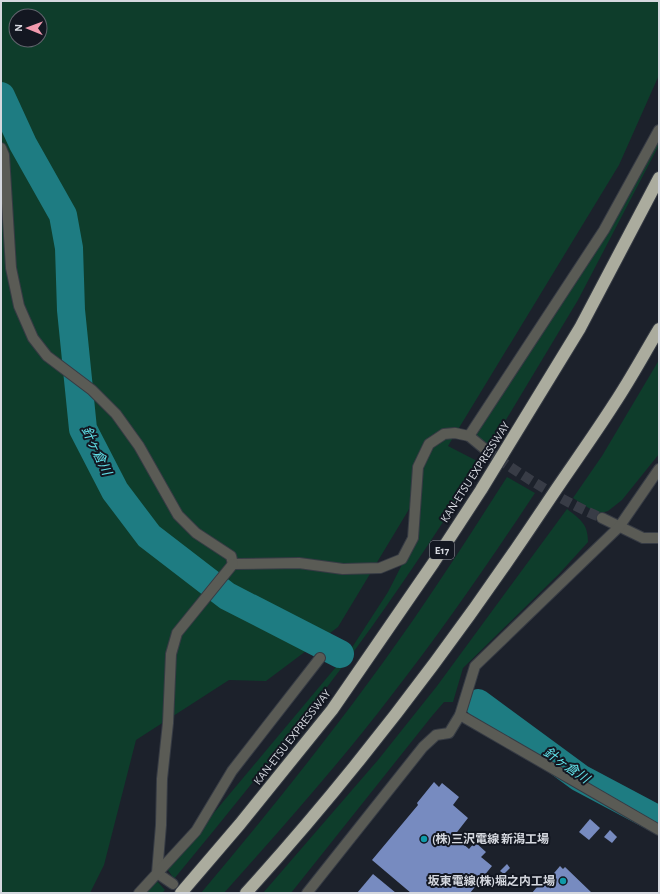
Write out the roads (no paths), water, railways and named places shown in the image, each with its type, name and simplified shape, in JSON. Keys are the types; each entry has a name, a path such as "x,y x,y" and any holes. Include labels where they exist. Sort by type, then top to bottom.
{"highway":[{"name":"KAN-ETSU EXPRESSWAY","path":"181,893 240,824 332,710 434,562 485,484 580,328 659,178"},
{"path":"246,893 278,858 372,745 419,685 493,584 614,404 659,329"}],"street":[{"path":"469,436 604,230 659,130"},
{"path":"1,148 4,155 11,268 19,306 33,338 47,356 92,390 116,414 139,446 178,515 196,533 231,556 233,564"},
{"path":"233,564 299,563 343,569 380,568 402,559 413,538 418,467 429,444 444,434 455,432 469,436 486,450"},
{"path":"307,893 423,747 436,735 449,733 460,715 475,666 619,527 659,469"},
{"path":"602,518 643,538 659,538"},
{"path":"157,873 161,825 162,779 168,723 171,654 177,633 233,564"},
{"path":"139,893 196,831 232,771 320,658"},
{"path":"460,715 659,830"},
{"path":"157,873 173,884"}],"waterway":[{"name":"針ヶ倉川","path":"1,96 23,144 63,215 69,248 71,310 83,429 115,491 149,536 227,596 340,654"},
{"name":"針ヶ倉川","path":"478,703 580,778 659,820"}],"tunnel":[{"path":"486,450 542,487 602,518"}],"place":[{"name":"(株)三沢電線 新潟工場","path":"424,839"},
{"name":"坂東電線(株)堀之内工場","path":"563,881"}]}
